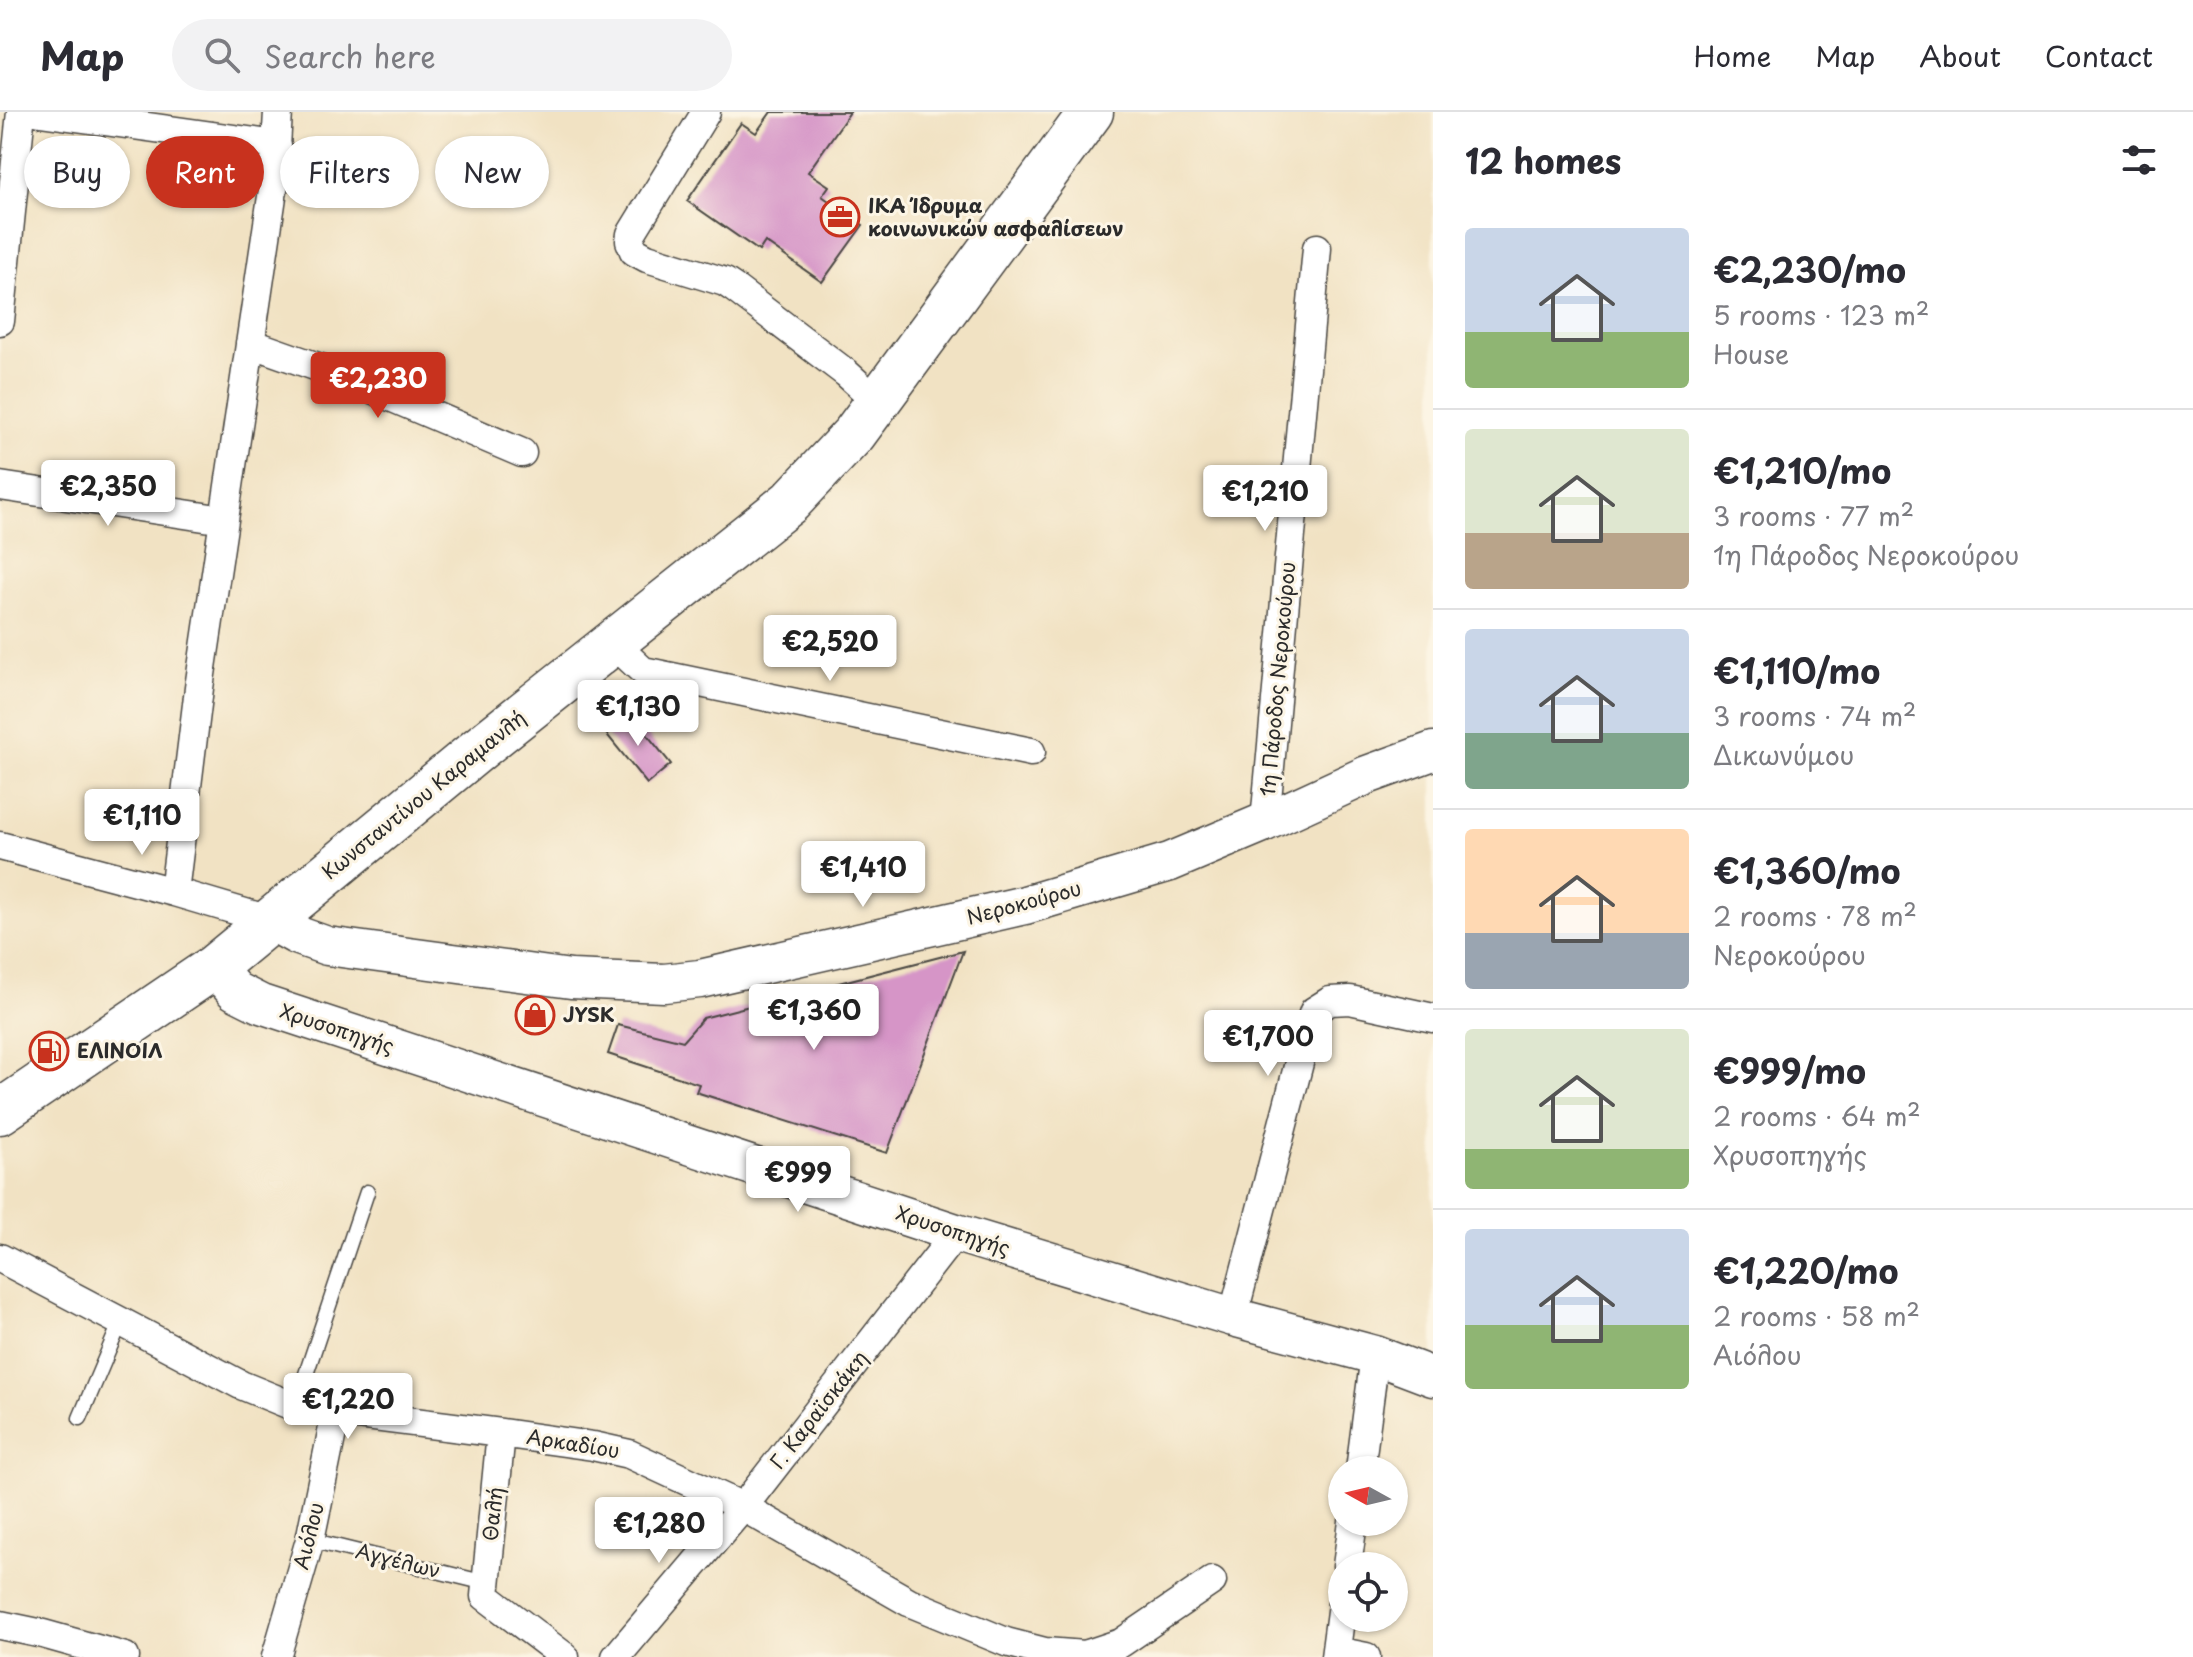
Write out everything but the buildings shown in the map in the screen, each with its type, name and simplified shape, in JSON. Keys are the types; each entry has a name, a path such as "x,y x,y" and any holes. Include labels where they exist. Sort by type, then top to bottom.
{"main road":[{"name":"Κωνσταντίνου Καραμανλή","path":"0,1112 214,967 468,758 790,502 854,434 1091,112"}],"street":[{"path":"0,321 21,112"},
{"path":"40,112 277,145"},
{"path":"174,892 199,688 274,183 278,112"},
{"path":"706,112 631,234 634,251 725,282 846,373 878,402"},
{"name":"1η Πάροδος Νεροκούρου","path":"1265,822 1317,248"},
{"path":"250,343 332,372 522,453"},
{"path":"0,486 224,520"},
{"path":"613,643 643,671 1031,752"},
{"name":"Νεροκούρου","path":"269,920 296,935 327,946 571,979 664,983 700,979 1025,905 1170,862 1367,775 1433,751"},
{"path":"0,846 269,920"},
{"name":"Χρυσοπηγής","path":"214,967 235,991 261,1004 956,1233 1233,1317 1375,1355 1433,1377"},
{"path":"1233,1317 1314,1011 1330,1001 1350,1000 1433,1018"},
{"name":"Γ. Καραϊσκάκη","path":"616,1657 743,1507 956,1233"},
{"name":"Αρκαδίου","path":"0,1258 241,1385 295,1407 501,1433 629,1454 743,1507 909,1602 1006,1642 1045,1652 1085,1655 1121,1643 1212,1581"},
{"path":"1362,1456 1375,1355"},
{"name":"Αιόλου","path":"276,1657 310,1540 336,1413"},
{"name":"Θαλή","path":"486,1590 501,1433"},
{"name":"Αγγέλων","path":"486,1590 565,1657"},
{"path":"0,1625 125,1657"},
{"path":"1338,1632 1335,1654 1366,1657"}],"lane":[{"path":"295,1407 367,1192"},
{"path":"80,1418 121,1321"},
{"name":"Αγγέλων","path":"310,1540 486,1590"}],"place":[{"name":"ΙΚΑ Ίδρυμα κοινωνικών ασφαλίσεων","path":"840,217"},
{"name":"JYSK","path":"535,1015"},
{"name":"ΕΛΙΝΟΙΛ","path":"49,1051"}]}
